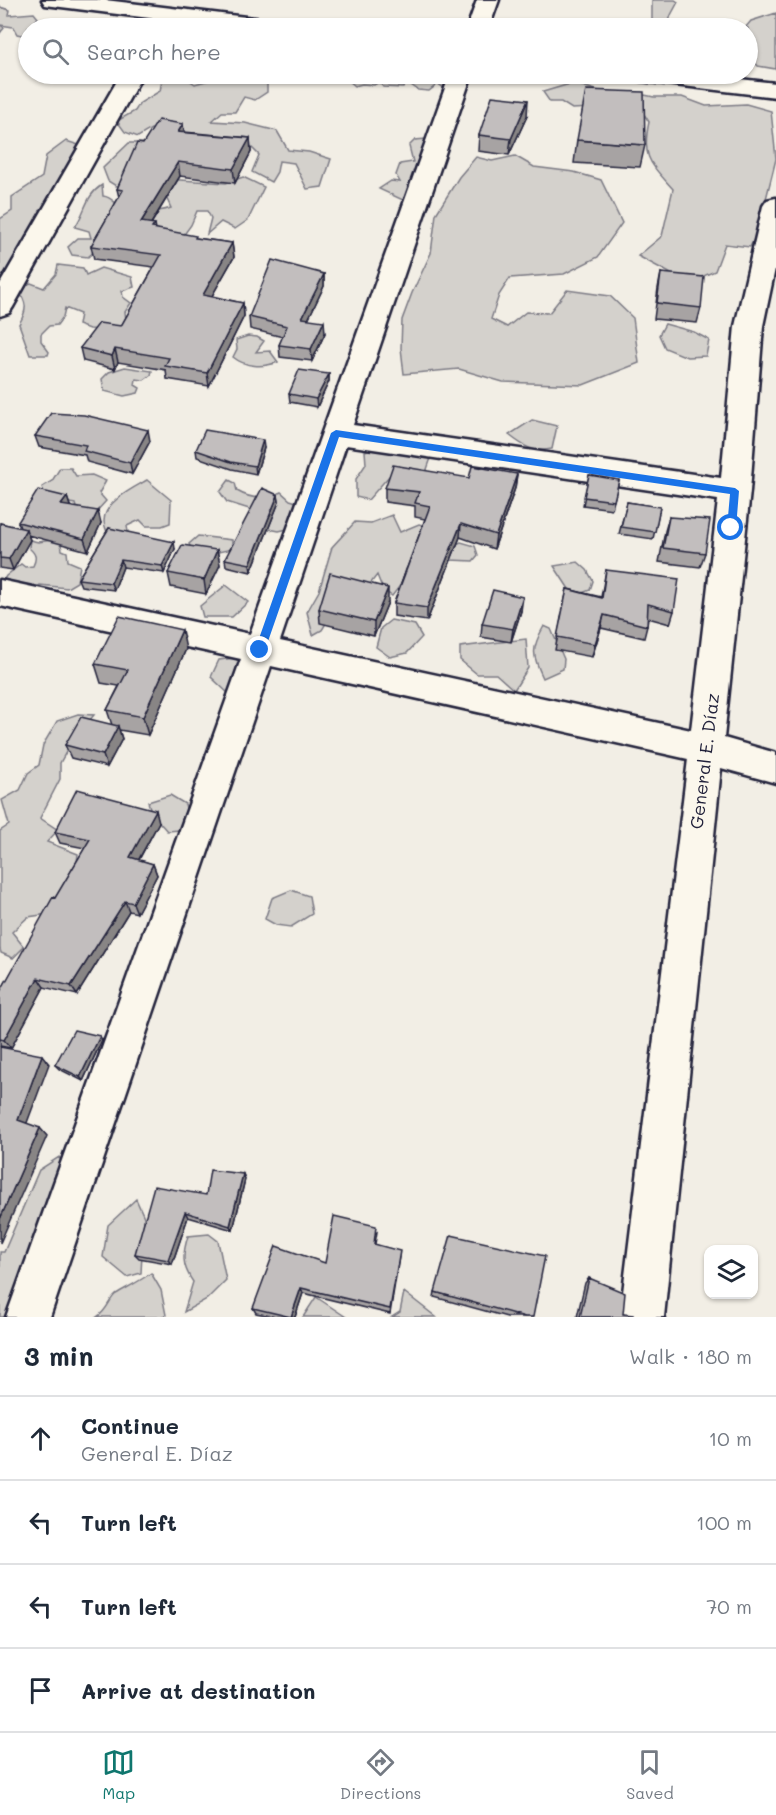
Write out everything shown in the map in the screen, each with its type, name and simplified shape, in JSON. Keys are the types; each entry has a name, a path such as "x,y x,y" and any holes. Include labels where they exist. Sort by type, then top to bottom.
{"street":[{"path":"53,0 146,18"},
{"path":"482,18 488,0"},
{"path":"0,307 126,84"},
{"path":"28,1317 458,84"},
{"path":"725,84 776,90"},
{"name":"General E. Díaz","path":"642,1317 735,491 749,326 776,206"},
{"path":"336,433 735,491"},
{"path":"0,593 706,748 776,768"}],"shaded area":[{"path":"652,0 678,2 670,18 652,18"},
{"path":"0,7 10,10 9,15 34,13 38,18 18,18 18,34 13,27 1,25 4,28 0,33"},
{"path":"776,13 776,69 758,66 758,19"},
{"path":"161,84 267,84 267,92 255,100 244,97 235,112 222,112 212,121 245,123 277,131 288,150 309,152 331,159 322,187 307,189 294,163 279,161 277,172 271,182 252,172 259,155 252,148 151,129 138,137 125,132 117,121 135,111 140,103 160,91"},
{"path":"381,84 406,84 403,88 383,87"},
{"path":"410,84 438,84 429,91 418,90"},
{"path":"438,84 451,84 450,92"},
{"path":"570,84 599,91 591,108 572,109 561,102 550,102 543,92"},
{"path":"630,92 654,97 682,97 706,106 746,104 771,111 776,159 758,231 750,247 725,244 715,271 688,283 638,256 662,236 673,189 650,160 646,144 649,122"},
{"path":"426,139 431,144 405,201 379,189 391,181 400,182 396,175 400,164 413,162 409,146 415,140"},
{"path":"66,141 82,146 0,295 0,219 12,211 12,197 42,177 46,156"},
{"path":"129,143 143,143 146,146 130,183 116,186 108,181 103,168"},
{"path":"515,156 534,167 574,172 601,180 622,223 598,257 564,274 510,278 499,295 491,319 507,327 526,312 549,313 567,290 610,296 633,318 639,363 583,385 503,382 459,369 404,374 401,348 402,320 431,253 436,214 459,177 476,157 492,161"},
{"path":"243,177 264,187 248,220 235,229 221,222 207,234 211,218 207,211 197,211 191,225 180,240 96,250 88,257 72,255 68,247 78,238 91,238 89,231 75,227 92,194 102,185 103,196 120,207 140,212 153,212 171,208 161,186 165,179 226,183"},
{"path":"58,265 83,268 86,275 101,268 132,277 134,287 122,291 123,297 131,303 125,312 126,320 118,330 89,329 78,325 80,314 65,308 63,317 57,325 49,326 41,334 41,341 49,352 48,355 30,355 19,324 25,306 17,288 31,283 44,288 56,274"},
{"path":"665,324 694,332 709,340 706,356 687,357 665,348 659,335"},
{"path":"248,336 264,341 256,352 270,351 278,362 254,366 233,357 237,349 236,340"},
{"path":"125,367 152,371 151,375 144,380 136,379 135,385 140,388 138,393 124,396 104,391 102,379 109,372"},
{"path":"532,420 557,426 552,449 529,448 509,435"},
{"path":"383,445 431,458 425,475 390,475 368,500 356,497 356,479 366,464 365,451"},
{"path":"60,468 71,468 76,476 92,475 106,481 99,493 106,501 95,513 78,515 75,504 46,499 42,487 52,481"},
{"path":"147,480 171,500 170,523 162,526 146,526 140,520 127,526 128,532 108,535 104,521 109,508 120,496"},
{"path":"229,480 235,483 237,491 248,496 264,498 281,492 290,500 300,503 296,527 279,531 264,528 259,512 227,502 220,492"},
{"path":"392,515 400,532 419,524 433,528 449,547 461,542 475,546 478,555 473,561 450,560 421,554 406,569 402,583 392,596 383,590 377,575 367,588 333,612 322,630 313,635 307,612 319,591 332,547 355,522 371,523"},
{"path":"198,536 232,540 232,549 196,557 189,544"},
{"path":"60,539 62,550 67,552 68,561 80,566 77,582 67,588 40,585 28,595 0,586 6,576 21,564 25,567 33,566 35,556 29,548 30,540 38,542"},
{"path":"578,562 587,570 593,581 590,590 582,593 569,589 554,566"},
{"path":"226,585 248,602 232,617 203,617 200,606"},
{"path":"391,620 415,625 422,637 407,653 390,657 376,647 381,628"},
{"path":"544,626 551,629 564,659 563,669 543,678 534,652"},
{"path":"526,639 528,668 514,690 496,674 477,674 460,660 460,647"},
{"path":"234,658 242,663 229,694 211,677 219,660"},
{"path":"78,714 94,715 71,743 60,763 60,779 40,818 58,830 47,842 78,854 76,869 48,914 28,917 12,932 24,947 13,958 1,953 0,949 0,831 9,825 2,800 20,790 28,773 39,765 43,745 57,721"},
{"path":"170,795 185,804 188,816 180,830 167,831 152,814 148,802"},
{"path":"291,890 309,896 312,914 291,927 276,925 265,919 272,898"},
{"path":"59,1157 66,1170 15,1317 0,1317 0,1252 4,1252 39,1170"},
{"path":"136,1199 144,1217 141,1273 127,1277 103,1257 108,1225"},
{"path":"209,1234 218,1241 226,1280 207,1299 184,1312 193,1282 184,1260 188,1236"},
{"path":"151,1273 161,1290 166,1315 164,1317 97,1317 116,1294"},
{"path":"404,1292 436,1317 392,1317 400,1312"},
{"path":"316,1297 346,1317 303,1317"}],"building":[{"path":"586,90 644,92 645,145 577,140"},
{"path":"492,96 528,100 511,139 479,135"},
{"path":"158,120 183,124 178,132 250,138 233,169 178,162 141,222 155,224 152,228 196,236 195,238 232,243 203,295 243,303 207,373 165,366 169,358 115,349 112,356 80,348 99,323 121,326 161,255 91,246 123,190 117,189 137,143 143,144"},
{"path":"272,260 324,274 302,318 324,321 311,349 279,345 287,326 249,317"},
{"path":"661,273 704,277 701,308 657,303"},
{"path":"299,370 329,374 316,399 289,394"},
{"path":"51,413 84,415 148,430 130,463 84,451 86,445 35,436"},
{"path":"205,430 263,440 255,466 231,462 196,450"},
{"path":"393,465 469,478 472,466 517,474 496,535 461,524 427,608 394,603 430,506 415,503 419,492 385,488"},
{"path":"589,475 619,480 614,501 584,497"},
{"path":"262,488 278,495 250,564 225,559"},
{"path":"38,490 67,497 61,505 98,511 84,539 18,522"},
{"path":"627,502 660,507 655,532 621,527"},
{"path":"669,517 710,520 705,553 663,548"},
{"path":"0,523 26,529 9,559 0,558"},
{"path":"109,528 174,542 162,566 121,560 111,583 78,579"},
{"path":"182,545 217,550 204,580 168,573"},
{"path":"606,570 679,579 674,611 648,604 647,626 604,615 595,644 557,637 567,589 602,598"},
{"path":"330,573 388,588 374,622 319,609"},
{"path":"493,590 523,597 513,629 482,624"},
{"path":"119,616 182,630 143,717 107,710 128,670 95,664"},
{"path":"81,717 118,726 103,755 65,745"},
{"path":"77,789 156,810 130,857 153,864 133,903 125,901 71,986 38,978 4,1040 0,1039 0,992 53,897 55,898 90,839 55,832"},
{"path":"74,1030 100,1036 80,1077 55,1065"},
{"path":"0,1047 42,1055 18,1120 40,1128 0,1219"},
{"path":"210,1170 243,1174 230,1226 185,1212 168,1260 135,1254 154,1186 206,1195"},
{"path":"334,1216 376,1226 374,1244 400,1251 390,1309 301,1288 291,1317 253,1308 276,1246 325,1263"},
{"path":"451,1235 545,1256 533,1317 525,1317 435,1292"},
{"path":"589,1278 625,1293 623,1314 633,1315 633,1317 580,1317"}],"route":[{"path":"260,650 336,433 735,491 731,528"}]}
